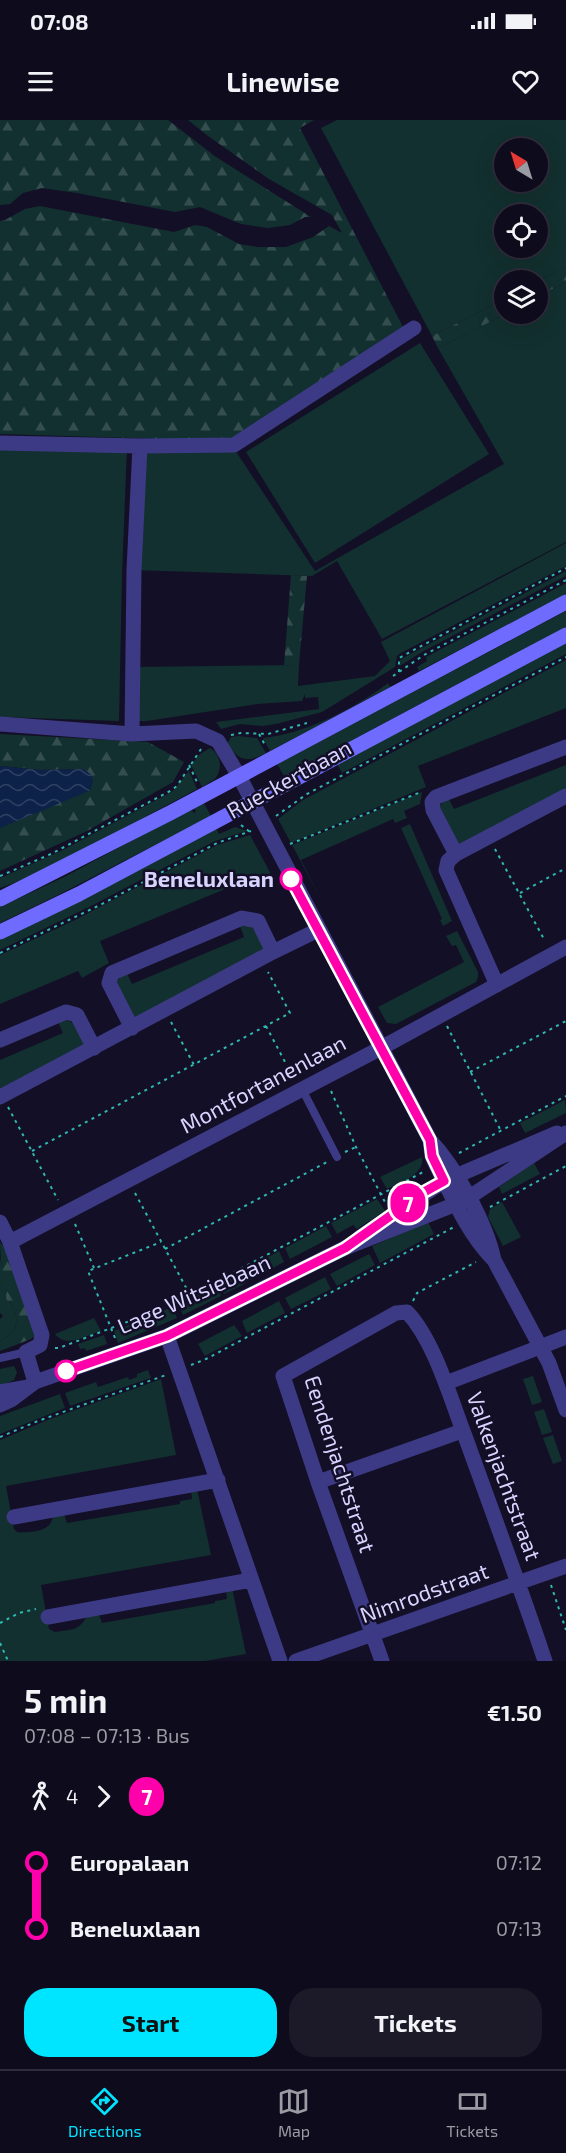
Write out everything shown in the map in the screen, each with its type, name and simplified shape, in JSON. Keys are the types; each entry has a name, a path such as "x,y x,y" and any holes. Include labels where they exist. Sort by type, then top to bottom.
{"main road":[{"name":"Rueckertbaan","path":"0,899 239,776 566,602"},
{"name":"Rueckertbaan","path":"0,932 79,894 566,635"}],"street":[{"path":"0,443 140,446 234,445 414,328"},
{"path":"132,734 134,570 140,446"},
{"path":"0,724 132,734 196,731 218,741"},
{"name":"Rueckertbaan","path":"218,741 239,776"},
{"path":"456,854 432,810 432,802 436,797 566,747"},
{"path":"239,776 262,824 430,1140 432,1156 441,1162 471,1217 481,1247 494,1260 549,1364 566,1410"},
{"path":"497,985 446,870 448,861 456,854 566,796"},
{"path":"132,1028 109,983 112,973 242,918 258,921 267,955"},
{"path":"1,1096 318,930"},
{"name":"Montfortanenlaan","path":"10,1242 559,951"},
{"path":"0,1040 66,1012 77,1015 94,1048"},
{"name":"Lage Witsiebaan","path":"345,1248 392,1214 450,1178 566,1132"},
{"name":"Lage Witsiebaan","path":"0,1392 31,1384 167,1336 345,1248 462,1201 566,1132"},
{"path":"0,1222 10,1242 42,1335 33,1348 31,1384"},
{"name":"Valkenjachtstraat","path":"407,1312 417,1323 446,1383 545,1661"},
{"name":"Eendenjachtstraat","path":"382,1661 283,1376 396,1313 407,1312"},
{"path":"167,1336 280,1661"},
{"path":"446,1383 566,1337"},
{"name":"Lage Witsiebaan","path":"0,1405 11,1400 31,1384"},
{"path":"318,1482 462,1431"},
{"path":"14,1517 218,1480"},
{"name":"Nimrodstraat","path":"296,1661 566,1566"},
{"path":"48,1617 251,1580"}],"lane":[{"path":"301,1089 337,1157"},
{"path":"0,1359 33,1348"}],"path":[{"path":"399,672 399,658 566,568"},
{"path":"391,678 424,655 566,580"},
{"name":"Rueckertbaan","path":"0,953 100,905 217,843 248,833 307,794 566,657"},
{"name":"Rueckertbaan","path":"0,876 51,854 170,791 177,786 201,749 234,734 268,734 314,721"},
{"path":"276,850 425,790 436,797"},
{"path":"489,836 520,893 559,951"},
{"path":"520,893 566,868"},
{"path":"32,1151 290,1013 267,955"},
{"path":"165,1010 194,1065"},
{"path":"441,1015 501,1131"},
{"path":"471,1072 566,1021"},
{"path":"266,1026 301,1089"},
{"path":"325,1077 356,1147 392,1214"},
{"path":"1,1096 67,1212 94,1268"},
{"path":"33,1348 59,1348 174,1304 566,1096"},
{"path":"165,1249 356,1147"},
{"path":"0,1437 206,1359 566,1166"},
{"path":"128,1180 190,1295"},
{"path":"120,1352 88,1271 161,1242"},
{"path":"421,1291 468,1266"},
{"path":"547,1573 566,1630"},
{"path":"0,1623 19,1613 36,1609 46,1609 48,1617"},
{"path":"0,1643 8,1661"}],"green space":[{"path":"0,120 168,120 216,157 311,217 305,217 290,225 268,228 241,224 200,207 175,212 42,188 23,193 10,204 0,205"},
{"path":"188,120 314,120 300,128 404,329 232,441 0,434 0,221 25,209 40,206 174,232 195,225 207,227 239,244 258,247 286,247 313,237 329,226 342,233 332,215 269,179"},
{"path":"337,120 566,120 566,267 548,276 548,270 494,270 494,304 432,336 321,128"},
{"path":"566,267 566,282 548,291 548,276"},
{"path":"566,282 566,542 382,639 337,561 312,576 133,570 139,447 235,450 315,571 504,464 438,348 494,320 494,324 548,324 548,291"},
{"path":"494,304 494,320 438,348 432,336"},
{"path":"420,343 489,454 315,563 246,452"},
{"path":"0,445 127,447 119,721 0,717"},
{"path":"566,543 566,566 401,653 397,656 395,667 322,712 263,726 240,724 221,729 216,722 319,709 318,697 305,698 305,694 302,701 257,704 147,721 132,721 133,667 299,665 298,686 375,676 390,661 381,642"},
{"path":"566,571 566,576 422,652 400,666 400,660 403,658"},
{"path":"291,575 307,576 299,665 284,665"},
{"path":"566,583 566,594 419,671 417,667 427,661 426,657"},
{"path":"566,611 566,627 284,776 277,764"},
{"path":"566,643 566,654 342,773 337,764"},
{"path":"566,660 566,708 418,766 426,787 291,843 278,819 303,800"},
{"path":"388,683 390,687 270,751 263,738 279,736 329,718 361,702"},
{"path":"0,734 148,742 184,762 173,782 87,831 0,871 0,828 91,789 83,769 40,770 0,766"},
{"path":"231,737 257,738 266,753 248,759 235,754 227,744"},
{"path":"210,748 219,758 219,771 215,779 202,787 191,765 200,754"},
{"path":"566,765 566,791 460,846 439,806 448,797 454,809"},
{"path":"189,771 197,789 87,848 0,888 0,878 61,851 173,791"},
{"path":"422,792 420,804 404,811 407,818 395,823 393,819 301,860 323,903 292,845"},
{"path":"204,803 211,816 0,923 0,907 66,876 191,809 194,813 196,812 194,808"},
{"path":"410,824 452,921 443,926 440,920 442,919 401,828"},
{"path":"235,827 247,831 215,841 89,907 0,950 0,939 216,828 219,834"},
{"path":"250,835 272,876 245,888 242,882 100,941 109,963 82,978 78,971 0,1004 0,955 75,920 217,845"},
{"path":"253,925 265,949 135,1018 116,985 119,978 127,973 132,984 244,937 240,926"},
{"path":"457,931 478,972 476,982 396,1024 387,1023 378,1007 464,962 456,945 452,946 446,936"},
{"path":"67,1020 73,1023 84,1043 83,1047 0,1091 0,1060 63,1033 58,1022"},
{"path":"565,1100 566,1113 525,1133 520,1123"},
{"path":"422,1157 420,1169 416,1173 387,1189 380,1177"},
{"path":"534,1163 540,1174 502,1194 499,1187"},
{"path":"407,1183 412,1192 396,1204 389,1193"},
{"path":"377,1199 385,1211 357,1229 353,1225 337,1234 331,1223"},
{"path":"502,1202 521,1237 503,1246 488,1217 490,1209"},
{"path":"428,1222 434,1234 380,1263 372,1246"},
{"path":"326,1226 332,1237 290,1259 285,1248"},
{"path":"0,1242 2,1245 5,1243 35,1336 0,1351 0,1342 14,1331 16,1320 14,1309 10,1302 7,1303 5,1289 1,1283"},
{"path":"279,1251 284,1262 251,1280 246,1269"},
{"path":"369,1254 375,1265 337,1286 330,1274"},
{"path":"0,1257 3,1273 1,1283 5,1289 7,1302 10,1302 14,1308 16,1323 14,1331 0,1342 0,1319 3,1316 0,1313"},
{"path":"240,1272 246,1283 224,1294 218,1284"},
{"path":"325,1277 331,1289 291,1309 285,1298"},
{"path":"216,1285 221,1296 183,1315 178,1304"},
{"path":"279,1301 285,1313 247,1333 242,1321"},
{"path":"172,1307 177,1318 118,1343 114,1331"},
{"path":"94,1318 101,1331 71,1341 55,1334"},
{"path":"234,1325 242,1336 205,1356 198,1344"},
{"path":"104,1335 107,1344 86,1351 85,1348 80,1349 78,1344"},
{"path":"14,1366 17,1372 14,1380 0,1386 0,1369"},
{"path":"148,1370 151,1378 70,1406 65,1393 96,1382 98,1387 128,1377 129,1380"},
{"path":"533,1376 542,1402 532,1405 523,1379"},
{"path":"161,1379 176,1455 6,1486 14,1529 17,1532 42,1530 49,1525 53,1517 64,1514 67,1523 180,1504 180,1501 192,1499 191,1490 197,1489 211,1555 41,1585 49,1629 55,1632 74,1629 87,1616 99,1615 102,1623 215,1603 215,1601 227,1599 226,1589 232,1588 246,1654 205,1661 0,1661 0,1440 50,1419"},
{"path":"60,1394 65,1408 0,1434 0,1416"},
{"path":"544,1409 552,1432 542,1435 534,1412"},
{"path":"553,1435 562,1461 553,1464 543,1438"}],"water":[{"path":"0,766 40,770 83,769 92,775 93,783 89,791 0,828"}],"bus line":[{"name":"7","path":"66,1371 167,1336 345,1248 424,1192 444,1181 432,1156 430,1140 291,879"}],"place":[{"name":"Beneluxlaan","path":"291,879"}]}
